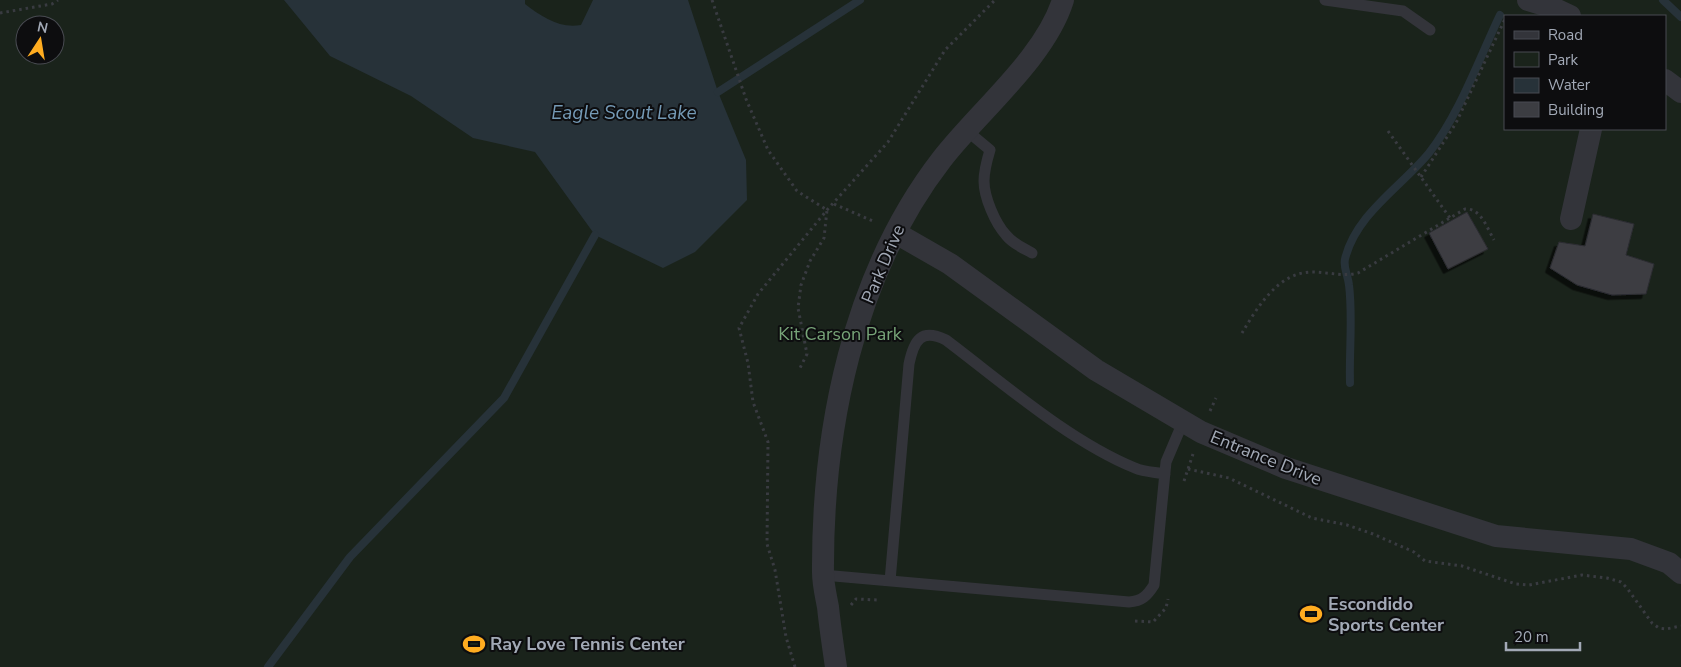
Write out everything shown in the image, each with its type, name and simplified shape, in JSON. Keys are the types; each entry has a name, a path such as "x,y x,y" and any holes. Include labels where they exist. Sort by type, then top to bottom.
{"street":[{"name":"Park Drive","path":"836,667 823,576 826,482 845,369 863,312 907,209 942,159 1028,62 1059,11 1063,0"},
{"path":"1528,0 1551,7 1568,15"},
{"path":"1666,81 1681,92"},
{"path":"1571,219 1591,130"},
{"name":"Entrance Drive","path":"896,233 950,264 1096,370 1192,427 1286,468 1496,536 1631,549 1648,553 1669,563 1681,573"}],"lane":[{"path":"1325,0 1402,11 1430,30"},
{"path":"966,130 990,150 984,178 984,189 998,224 1012,241 1032,252"},
{"path":"890,581 909,364 917,340 926,335 937,335 946,340 1050,419 1112,457 1137,469 1165,474"},
{"path":"823,576 1129,602 1140,601 1154,585 1169,451 1192,427"}],"path":[{"path":"0,13 52,4 58,0"},
{"path":"712,0 746,99 768,150 797,191 827,210"},
{"path":"795,667 786,637 775,570 767,544 768,442 752,402 748,363 739,328 758,294 827,210 888,142 946,50 995,0"},
{"path":"1421,177 1456,123 1504,21"},
{"path":"1388,131 1450,218"},
{"path":"834,204 896,233"},
{"path":"1242,333 1258,307 1273,289 1291,278 1309,272 1347,276 1358,273 1465,209 1471,208 1479,213 1494,240"},
{"path":"800,368 807,354 798,308 801,285 810,260 824,238 827,210"},
{"path":"1182,487 1188,468 1192,427 1216,398"},
{"path":"1188,468 1228,478 1312,518 1347,525 1373,534 1414,552 1425,561 1462,566 1516,584 1529,585 1582,575 1621,582 1652,623 1659,628 1666,629 1681,626"},
{"path":"1129,620 1153,622 1166,608 1169,591"},
{"path":"850,611 851,605 856,599 886,601"}],"green space":[{"name":"Kit Carson Park","path":"0,0 1681,0 1681,667 0,667"}],"water":[{"name":"Eagle Scout Lake","path":"284,0 525,0 525,4 552,21 573,26 581,25 593,0 688,0 718,92 746,160 747,200 695,252 663,268 595,235 535,152 473,138 411,96 330,56"}],"building":[{"path":"1467,212 1488,249 1448,269 1429,233"},
{"path":"1593,214 1634,224 1626,255 1654,264 1646,294 1612,295 1577,285 1550,268 1559,242 1585,246"}],"waterway":[{"path":"718,92 860,0"},
{"path":"1663,0 1681,17"},
{"path":"1350,383 1351,309 1345,259 1351,243 1369,215 1418,165 1440,138 1468,86 1500,15"},
{"path":"268,667 350,557 504,398 595,235"}],"place":[{"name":"Escondido Sports Center","path":"1311,614"},
{"name":"Ray Love Tennis Center","path":"474,644"}]}
